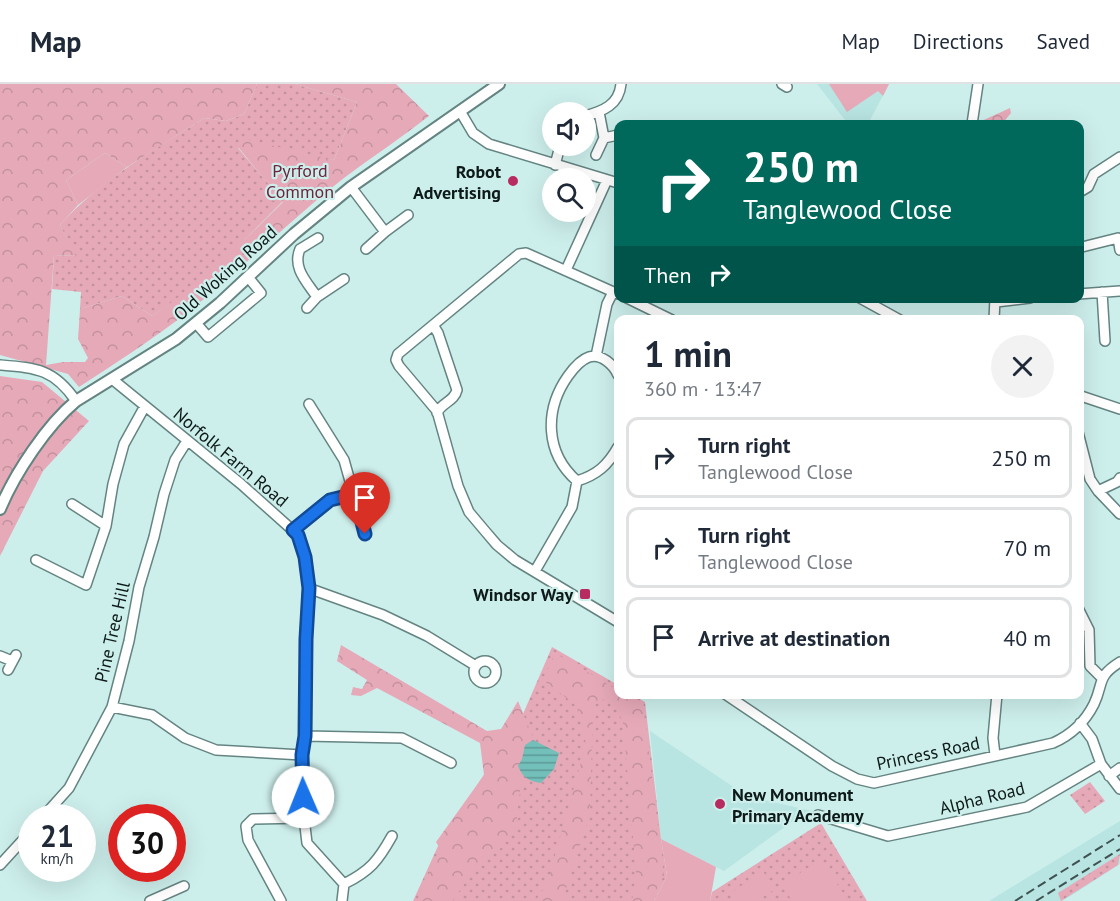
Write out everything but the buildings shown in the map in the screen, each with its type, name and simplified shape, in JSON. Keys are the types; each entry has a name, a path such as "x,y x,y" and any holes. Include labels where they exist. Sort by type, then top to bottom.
{"main road":[{"name":"Old Woking Road","path":"0,508 10,488 43,437 76,400 159,350 196,323 294,234 351,187 499,84"}],"street":[{"path":"596,113 609,107 617,98 621,84"},
{"path":"973,120 978,84"},
{"path":"460,111 473,133 489,144 614,182"},
{"path":"596,155 604,138 599,112"},
{"path":"604,138 614,136"},
{"path":"555,165 557,156"},
{"path":"1084,189 1088,187 1094,174 1120,157"},
{"path":"566,270 607,180"},
{"path":"351,187 385,232"},
{"path":"366,249 408,215"},
{"path":"294,234 298,238 300,249 297,258 298,267 317,297"},
{"path":"300,249 318,238"},
{"path":"1084,247 1119,238 1120,250"},
{"path":"614,292 566,270 526,254 519,254 398,354 396,360 430,401 437,413 458,486 469,512 497,545 515,560 614,620"},
{"path":"196,323 208,337 261,293 248,277"},
{"path":"307,308 317,297 344,279"},
{"path":"1084,294 1120,291"},
{"path":"1102,292 1105,340"},
{"path":"596,356 607,304 614,295"},
{"path":"637,303 662,315"},
{"path":"869,303 891,315"},
{"path":"433,325 438,333 457,390 456,396 442,405 437,413"},
{"path":"577,481 568,473 556,455 550,433 553,407 560,388 575,367 588,357 596,356 614,367"},
{"path":"0,365 30,367 46,372 61,382 76,400"},
{"name":"Norfolk Farm Road","path":"112,379 241,484 298,535 305,557 309,588 305,736 302,755 307,843 344,884"},
{"path":"1084,397 1120,409"},
{"path":"309,404 344,460 365,534"},
{"path":"36,560 86,585 106,526 113,484 124,444 145,406"},
{"name":"Pine Tree Hill","path":"55,804 69,789 112,707 129,641 139,586 164,494 175,460 187,441"},
{"path":"577,481 598,473 614,454"},
{"path":"1084,456 1090,479 1120,514"},
{"path":"1098,491 1117,483 1120,478"},
{"path":"535,571 572,507 577,481"},
{"path":"293,530 330,500 355,494"},
{"path":"72,504 106,526"},
{"path":"309,588 383,615 427,636 476,666"},
{"path":"1084,620 1089,630 1090,666 1102,678"},
{"path":"0,656 12,662"},
{"name":"Princess Road","path":"732,699 832,766 857,779 874,783 1053,742 1072,732 1080,723 1094,704 1102,678 1120,662"},
{"path":"995,755 993,738 997,699"},
{"path":"112,707 152,715 185,738 216,750 302,755"},
{"path":"1080,723 1092,739 1101,764 1120,789"},
{"path":"305,736 402,738 452,763"},
{"name":"Alpha Road","path":"818,815 888,836 1027,807 1101,764"},
{"path":"1109,776 1120,768"},
{"path":"281,901 248,840 246,826 253,819 304,818"},
{"path":"342,901 344,884 365,874 392,836"},
{"path":"0,865 18,845"},
{"path":"150,901 184,886"}],"shaded area":[{"path":"817,84 889,84 870,120 845,120"},
{"name":"New Monument Primary Academy","path":"650,731 747,796 817,812 805,818 797,818 724,871 661,839"},
{"path":"533,740 559,753 554,769 541,783 527,778 518,766 525,745"},
{"path":"1120,821 1120,864 1077,892 1062,901 989,901"}],"green space":[{"name":"Pyrford Common","path":"0,84 257,84 244,114 226,121 204,118 127,167 105,153 66,180 78,205 60,225 76,256 54,255 46,365 85,362 88,358 78,339 80,309 122,296 152,316 204,277 283,202 238,147 240,138 334,160 357,102 295,84 396,84 429,116 324,194 188,312 79,387 68,374 0,355"},
{"path":"257,84 295,84 357,102 334,160 238,148 283,201 203,282 152,316 122,296 80,309 81,292 52,289 54,255 75,256 60,225 76,209 128,167 204,118 226,121 244,114"},
{"path":"829,84 889,84 883,96 878,91 847,112"},
{"path":"1010,108 1011,113 1005,120 984,120"},
{"path":"105,153 127,167 78,205 66,180"},
{"path":"0,376 42,382 89,421 43,471 0,556"},
{"path":"341,645 487,731 501,729 518,701 536,745 522,775 516,824 501,848 481,858 453,901 417,901 440,849 436,842 484,775 480,743 377,688 361,696 351,695 353,687 362,689 367,680 337,661"},
{"path":"552,647 614,683 614,699 640,699 645,702 667,876 654,901 413,901 438,846 523,714"},
{"path":"555,653 614,688 614,699 634,699 643,704 664,876 650,901 632,901 636,872 623,722 611,698 593,702 590,814 562,901 535,901 547,884 586,744 577,706 543,680"},
{"path":"1090,782 1105,801 1085,814 1070,795"},
{"path":"821,823 867,901 710,901 712,892"},
{"path":"661,839 716,867 710,901 654,901 667,876"},
{"path":"1120,854 1118,865 1061,901 1058,893"},
{"path":"821,859 848,901 792,901 782,885"},
{"path":"763,871 775,889 757,901 734,901 729,894"}],"railway":[{"path":"1015,901 1120,835"},
{"path":"1036,901 1120,849"}],"place":[{"name":"Robot Advertising","path":"513,181"},
{"name":"Windsor Way","path":"585,594"},
{"name":"New Monument Primary Academy","path":"720,804"}],"route":[{"path":"303,797 302,755 305,736 309,588 305,557 298,535 293,530 330,500 355,494 365,534"}]}
